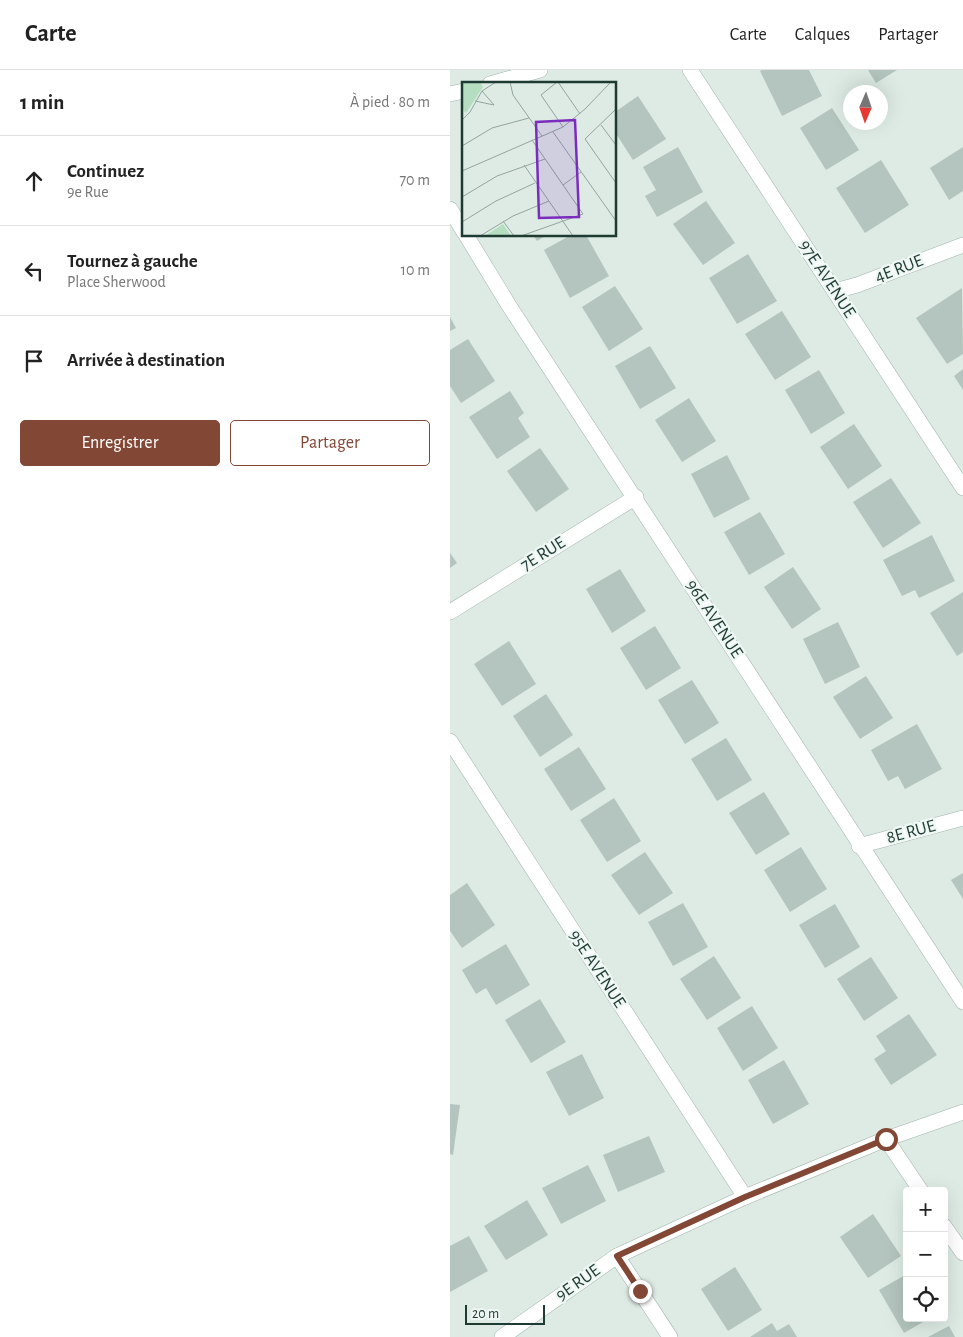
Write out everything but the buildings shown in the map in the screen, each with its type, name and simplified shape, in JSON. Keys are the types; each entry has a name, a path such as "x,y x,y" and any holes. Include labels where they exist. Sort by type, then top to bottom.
{"street":[{"path":"497,82 540,70"},
{"name":"97E AVENUE","path":"690,70 963,488"},
{"path":"450,209 462,229"},
{"name":"96E AVENUE","path":"467,236 508,304 636,497 859,846 963,1002"},
{"name":"4E RUE","path":"835,291 857,285 963,245"},
{"name":"7E RUE","path":"450,612 636,497"},
{"name":"95E AVENUE","path":"450,741 745,1197"},
{"name":"8E RUE","path":"859,846 963,818"},
{"name":"9E RUE","path":"502,1337 617,1256 745,1197 886,1139 963,1112"},
{"path":"886,1139 918,1187"},
{"path":"948,1232 963,1253"},
{"path":"617,1256 670,1337"}],"route":[{"path":"640,1291 617,1256 745,1197 886,1139"}]}
